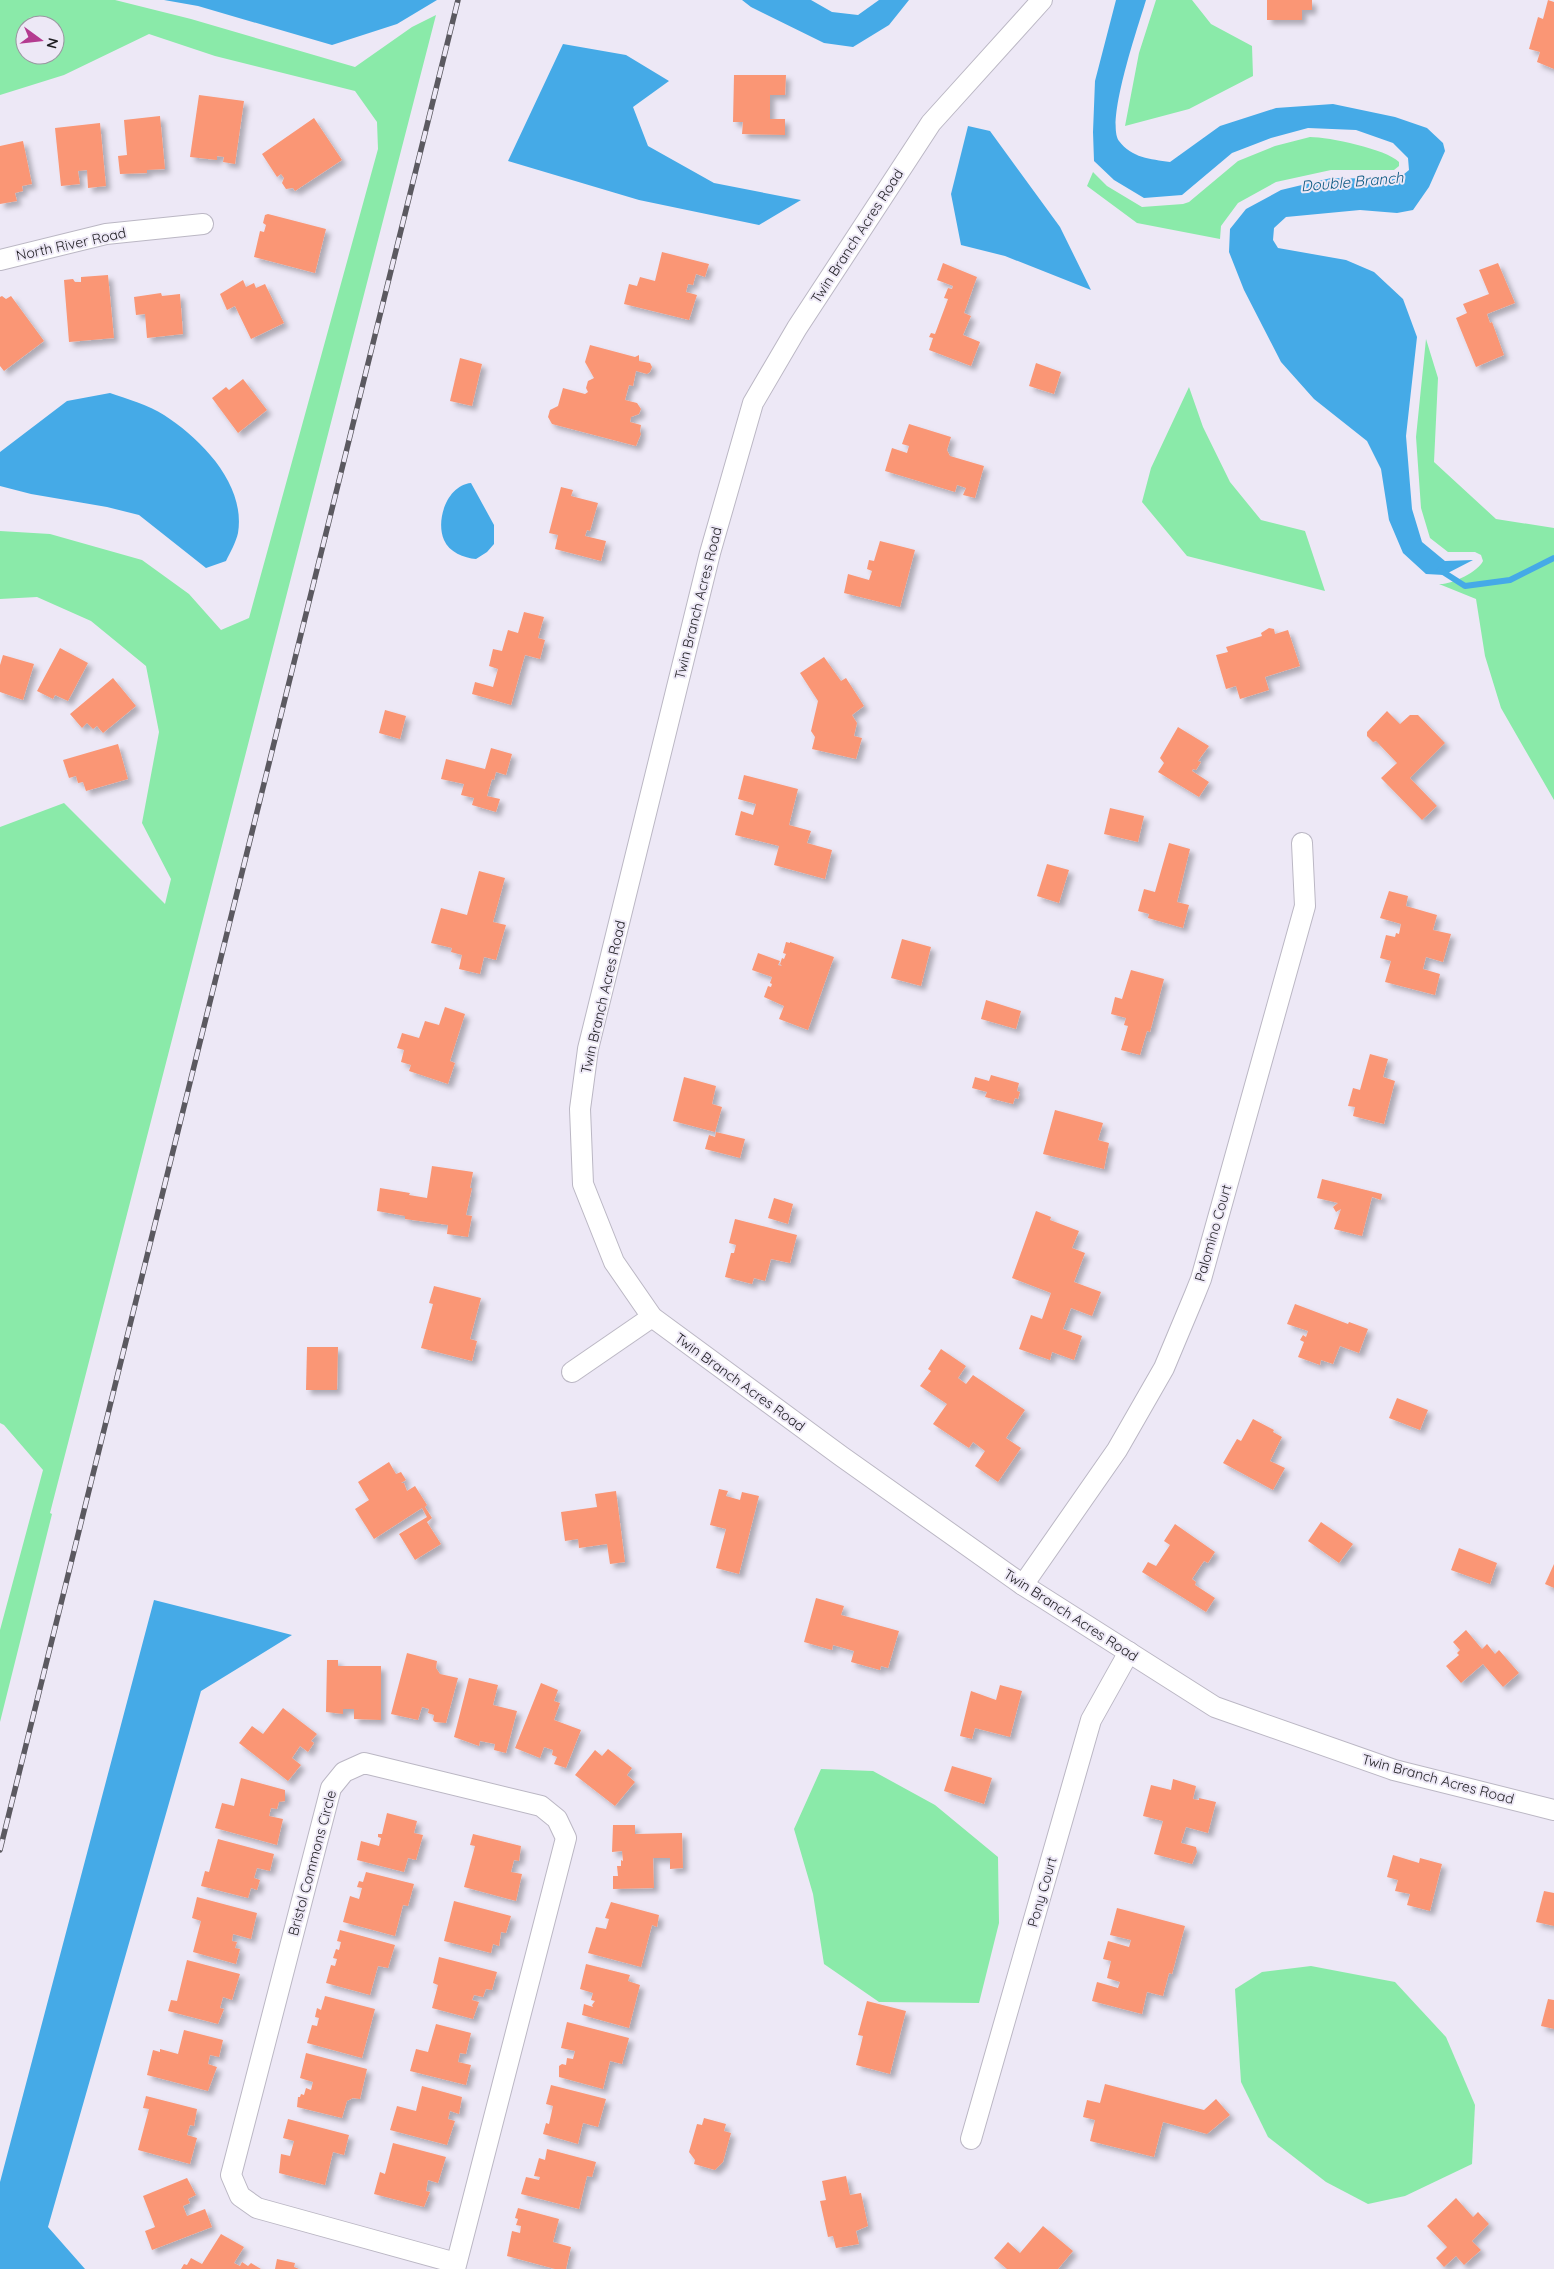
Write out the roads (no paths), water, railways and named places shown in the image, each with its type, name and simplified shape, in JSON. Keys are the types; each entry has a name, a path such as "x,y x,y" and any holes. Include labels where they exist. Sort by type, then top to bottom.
{"street":[{"name":"Twin Branch Acres Road","path":"1042,0 931,124 797,328 753,403 710,553 588,1050 580,1110 583,1184 614,1262 652,1317 833,1450 1024,1585 1215,1707 1394,1770 1554,1810"},
{"name":"North River Road","path":"0,260 106,234 203,224"},
{"name":"Palomino Court","path":"1024,1585 1117,1450 1164,1368 1201,1279 1305,906 1302,843"},
{"path":"572,1372 652,1317"},
{"name":"Pony Court","path":"971,2139 1091,1720 1129,1652"},
{"name":"Bristol Commons Circle","path":"364,1763 541,1806 557,1819 566,1838 455,2266 257,2208 240,2196 231,2175 331,1788 344,1772 364,1763"}],"water":[{"path":"164,0 437,0 397,24 332,45 198,6"},
{"path":"742,0 811,0 832,12 858,15 879,0 909,0 889,25 853,47 824,43 751,7"},
{"path":"1116,0 1146,0 1125,72 1116,114 1116,130 1119,141 1124,147 1136,154 1149,159 1170,162 1220,126 1276,108 1333,104 1395,117 1427,128 1443,143 1445,151 1429,187 1413,210 1397,213 1360,210 1286,217 1274,228 1273,240 1278,248 1346,260 1374,272 1403,299 1417,337 1406,436 1412,509 1422,542 1445,561 1473,560 1444,575 1426,574 1403,553 1389,520 1381,469 1367,441 1314,399 1281,362 1244,290 1229,252 1230,229 1246,209 1281,190 1331,178 1398,179 1409,170 1408,158 1393,143 1356,130 1308,128 1271,138 1232,153 1182,195 1144,198 1114,180 1094,161 1095,81"},
{"path":"563,44 626,55 669,81 633,107 648,146 714,183 801,200 759,225 639,200 508,161"},
{"path":"968,126 990,131 1060,227 1091,290 1005,256 961,245 951,194"},
{"path":"110,393 145,405 164,415 192,437 218,465 228,480 235,497 239,515 238,533 226,561 206,568 139,515 107,507 31,494 0,486 0,452 67,401"},
{"path":"471,483 494,525 494,544 487,552 476,559 462,556 449,548 444,540 441,523 450,496 463,485"},
{"path":"154,1600 292,1635 201,1691 48,2227 85,2269 0,2269 0,2182"}],"waterway":[{"name":"Double Branch","path":"1440,570 1465,586 1510,580 1554,558"}],"railway":[{"path":"0,1850 458,0"}]}
